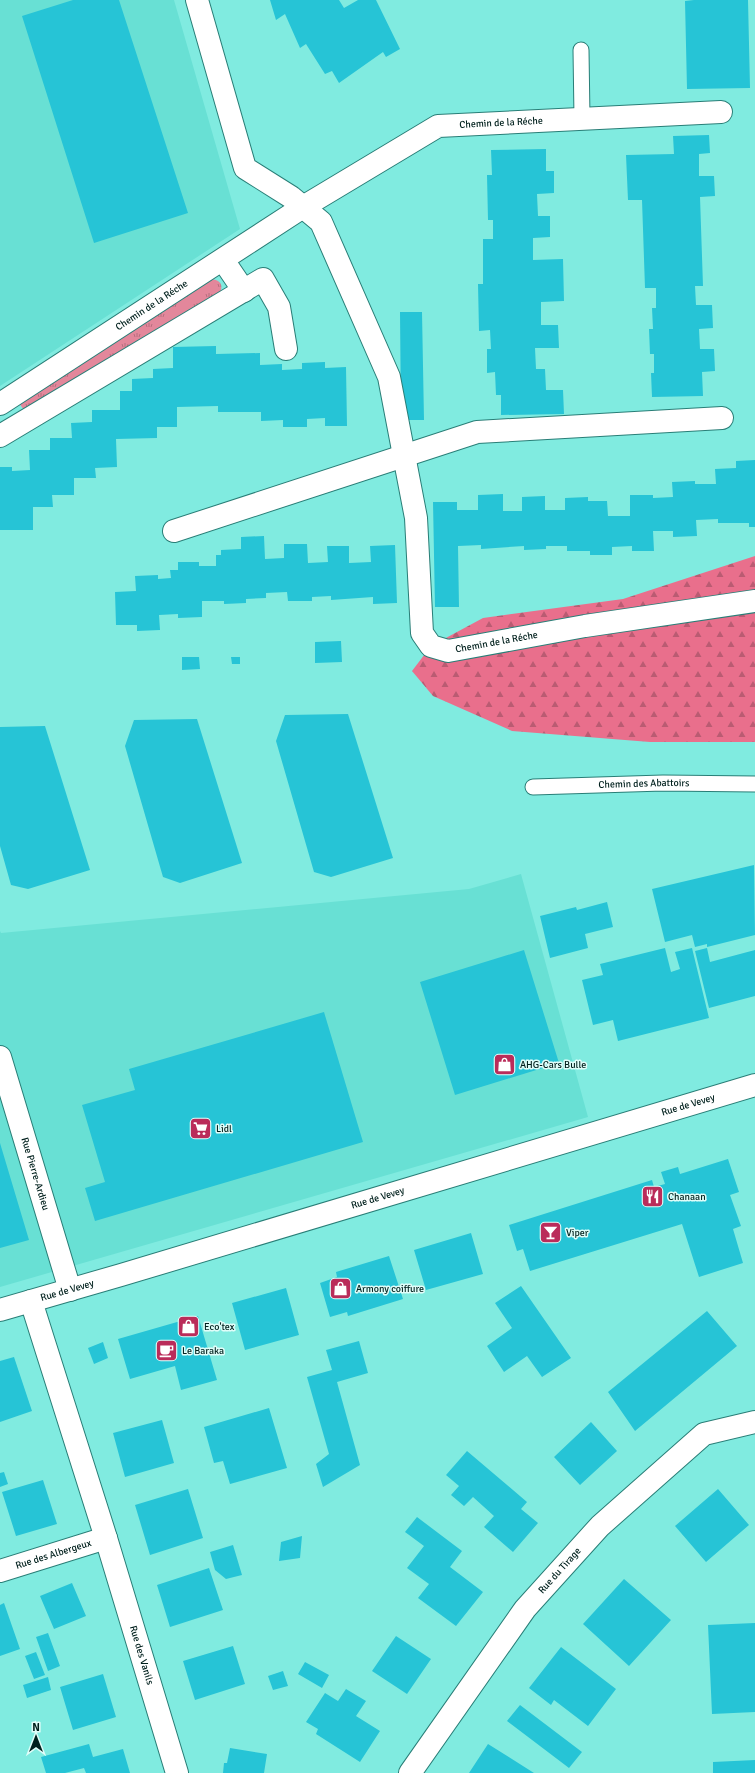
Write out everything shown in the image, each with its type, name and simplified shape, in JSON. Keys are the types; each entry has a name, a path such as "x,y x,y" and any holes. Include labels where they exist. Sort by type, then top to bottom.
{"street":[{"name":"Chemin de la Réche","path":"197,0 245,168 291,197 321,222 389,377 416,518 422,633 431,646 448,651 585,626 755,602"},
{"name":"Chemin de la Réche","path":"3,402 304,208 438,126 721,112"},
{"path":"223,260 244,291"},
{"path":"0,436 263,279 278,307 286,350"},
{"path":"3,402 21,424"},
{"path":"174,531 477,432 722,418"},
{"name":"Rue Pierre-Ardieu","path":"0,1057 70,1290"},
{"name":"Rue de Vevey","path":"0,1310 755,1085"},
{"name":"Rue des Vanils","path":"31,1301 106,1538 177,1773"},
{"name":"Rue du Tirage","path":"410,1773 525,1609 600,1526 704,1434 755,1422"},
{"name":"Rue des Albergeux","path":"0,1571 106,1538"}],"lane":[{"path":"581,50 582,118"},
{"name":"Chemin des Abattoirs","path":"533,787 663,783 755,784"}],"shaded area":[{"path":"0,0 174,0 240,229 0,386"},
{"path":"521,874 588,1117 0,1287 0,931 1,933 469,889"}],"green space":[{"path":"212,279 218,281 221,285 219,296 145,341 142,338 24,410 16,399"},
{"path":"755,556 755,742 650,742 512,731 433,696 412,671 431,646 483,618 623,599"}],"building":[{"path":"73,0 119,0 188,213 94,243 22,16"},
{"path":"270,0 339,0 344,8 358,0 376,0 400,49 386,57 383,52 339,83 332,71 325,74 306,44 300,48 285,14 276,20"},
{"path":"748,0 750,88 687,89 685,1"},
{"path":"709,135 710,153 699,154 699,176 714,176 715,196 700,197 703,286 695,286 696,305 712,305 713,328 699,329 700,349 714,349 715,371 702,372 703,396 652,397 651,373 654,373 654,354 650,354 649,329 653,329 652,308 656,308 656,288 645,288 642,200 628,200 626,155 674,154 673,136"},
{"path":"546,149 546,171 554,171 554,193 537,194 538,216 550,216 550,237 533,238 533,260 563,259 564,301 541,302 541,325 558,325 559,348 535,348 536,369 545,369 546,390 563,390 564,414 501,415 501,395 496,395 495,372 487,373 487,349 491,349 490,330 479,331 478,284 483,284 483,239 493,239 493,220 488,220 487,175 492,175 491,150"},
{"path":"400,312 422,312 424,420 401,420"},
{"path":"216,346 216,354 260,353 260,365 282,364 282,370 302,369 302,363 325,362 325,368 346,367 347,426 325,426 325,418 307,419 307,427 283,427 283,420 261,421 261,412 218,412 218,406 177,407 177,427 157,427 157,438 116,439 117,467 95,468 96,478 74,478 74,495 52,495 53,507 33,507 33,530 0,530 0,467 12,467 12,471 30,470 29,450 50,450 50,438 72,438 71,423 92,422 92,410 120,410 120,391 132,391 132,379 153,378 153,369 173,368 173,347"},
{"path":"755,460 755,527 749,527 749,523 718,523 718,519 696,520 697,536 673,537 673,531 653,531 654,551 632,551 632,546 612,547 612,555 590,555 590,551 567,551 567,546 546,546 546,549 524,550 524,546 481,549 481,545 458,546 459,607 435,607 433,502 457,502 457,510 478,510 478,495 503,494 503,511 522,511 522,497 545,496 545,510 565,510 565,498 588,497 588,501 607,501 608,516 630,516 630,495 653,495 653,498 673,497 672,482 695,481 695,484 716,484 715,469 736,468 736,461"},
{"path":"264,536 265,559 284,558 284,544 307,544 308,563 328,562 327,546 349,546 349,563 371,562 370,546 395,545 397,603 373,604 373,597 331,600 331,596 312,597 312,601 288,601 287,592 266,593 266,598 246,599 246,603 224,604 224,601 202,601 202,617 178,618 178,614 159,615 160,630 137,631 137,625 116,625 115,592 136,591 135,576 158,575 158,579 171,578 170,570 178,570 178,562 199,562 199,566 216,566 216,555 221,555 221,550 241,549 241,537"},
{"path":"341,641 342,662 315,663 315,642"},
{"path":"182,657 199,657 200,669 182,670"},
{"path":"231,657 240,657 240,664 232,664"},
{"path":"348,714 393,858 331,877 314,872 276,741 285,715"},
{"path":"197,719 242,863 180,883 163,877 125,746 134,720"},
{"path":"45,726 90,870 28,889 11,885 0,846 0,727"},
{"path":"754,865 755,935 707,947 707,944 695,947 692,935 665,942 652,889"},
{"path":"607,902 613,927 585,934 588,948 550,958 540,916 576,907 577,910"},
{"path":"665,948 671,972 680,969 675,952 692,948 709,1018 618,1041 613,1020 593,1025 582,980 603,975 600,964"},
{"path":"707,948 710,962 755,950 755,996 709,1008 695,951"},
{"path":"524,950 559,1063 455,1095 420,982"},
{"path":"324,1012 363,1142 95,1221 85,1188 105,1182 82,1105 135,1090 129,1069"},
{"path":"0,1143 29,1240 0,1248"},
{"path":"728,1159 739,1192 730,1195 741,1226 733,1229 743,1263 699,1277 682,1224 530,1271 523,1249 517,1251 509,1225 652,1180 654,1187 665,1184 661,1172 678,1167 680,1174"},
{"path":"471,1233 483,1274 426,1290 414,1250"},
{"path":"389,1256 403,1299 348,1316 347,1312 330,1317 320,1283 337,1277 336,1272"},
{"path":"521,1286 571,1358 542,1377 527,1356 504,1372 487,1346 512,1328 495,1303"},
{"path":"286,1288 299,1335 245,1350 232,1303"},
{"path":"707,1311 737,1346 635,1431 608,1392"},
{"path":"198,1316 217,1380 181,1390 175,1366 130,1379 118,1339"},
{"path":"359,1341 368,1373 337,1382 360,1465 323,1487 316,1464 329,1454 307,1377 332,1370 326,1350"},
{"path":"103,1342 108,1358 94,1364 88,1348"},
{"path":"14,1357 32,1411 0,1422 0,1361"},
{"path":"269,1408 287,1468 230,1484 223,1461 214,1463 204,1427"},
{"path":"162,1420 174,1463 125,1477 113,1433"},
{"path":"591,1422 617,1451 580,1485 554,1457"},
{"path":"467,1451 527,1502 521,1509 538,1523 513,1552 484,1527 494,1516 473,1497 464,1506 451,1495 459,1486 446,1475"},
{"path":"4,1472 8,1484 0,1487 0,1473"},
{"path":"43,1480 57,1524 16,1536 2,1492"},
{"path":"188,1489 203,1538 150,1555 135,1505"},
{"path":"718,1489 749,1525 706,1562 675,1526"},
{"path":"417,1517 462,1551 450,1567 483,1592 456,1626 418,1598 429,1584 407,1568 424,1546 405,1532"},
{"path":"302,1536 300,1558 279,1561 281,1542"},
{"path":"233,1545 242,1575 226,1579 215,1570 210,1552"},
{"path":"209,1568 223,1610 170,1627 157,1585"},
{"path":"624,1579 671,1620 629,1666 583,1624"},
{"path":"72,1583 86,1616 54,1629 40,1596"},
{"path":"4,1603 20,1649 0,1656 0,1605"},
{"path":"755,1623 755,1712 712,1714 708,1625"},
{"path":"48,1633 60,1666 48,1671 36,1637"},
{"path":"396,1636 431,1659 407,1694 372,1671"},
{"path":"233,1646 245,1684 195,1700 183,1661"},
{"path":"561,1647 616,1689 588,1726 554,1700 551,1705 529,1688"},
{"path":"36,1652 45,1675 34,1679 25,1656"},
{"path":"305,1662 329,1675 322,1688 298,1674"},
{"path":"283,1671 288,1686 273,1690 268,1676"},
{"path":"103,1674 116,1717 73,1730 60,1687"},
{"path":"48,1677 51,1690 27,1698 23,1685"},
{"path":"346,1689 366,1701 356,1716 380,1731 360,1762 316,1734 318,1729 306,1722 325,1693 338,1701"},
{"path":"520,1705 582,1752 569,1768 507,1721"},
{"path":"89,1744 93,1757 123,1749 130,1773 86,1773 84,1768 65,1773 46,1773 41,1757"},
{"path":"488,1744 534,1773 469,1773"},
{"path":"230,1748 267,1754 264,1773 223,1773 224,1763 227,1763"},
{"path":"755,1760 755,1773 713,1773 713,1762"}],"place":[{"name":"AHG-Cars Bulle","path":"504,1065"},
{"name":"Lidl","path":"201,1129"},
{"name":"Chanaan","path":"652,1197"},
{"name":"Viper","path":"550,1233"},
{"name":"Armony coiffure","path":"340,1289"},
{"name":"Eco'tex","path":"189,1327"},
{"name":"Le Baraka","path":"166,1351"}]}
